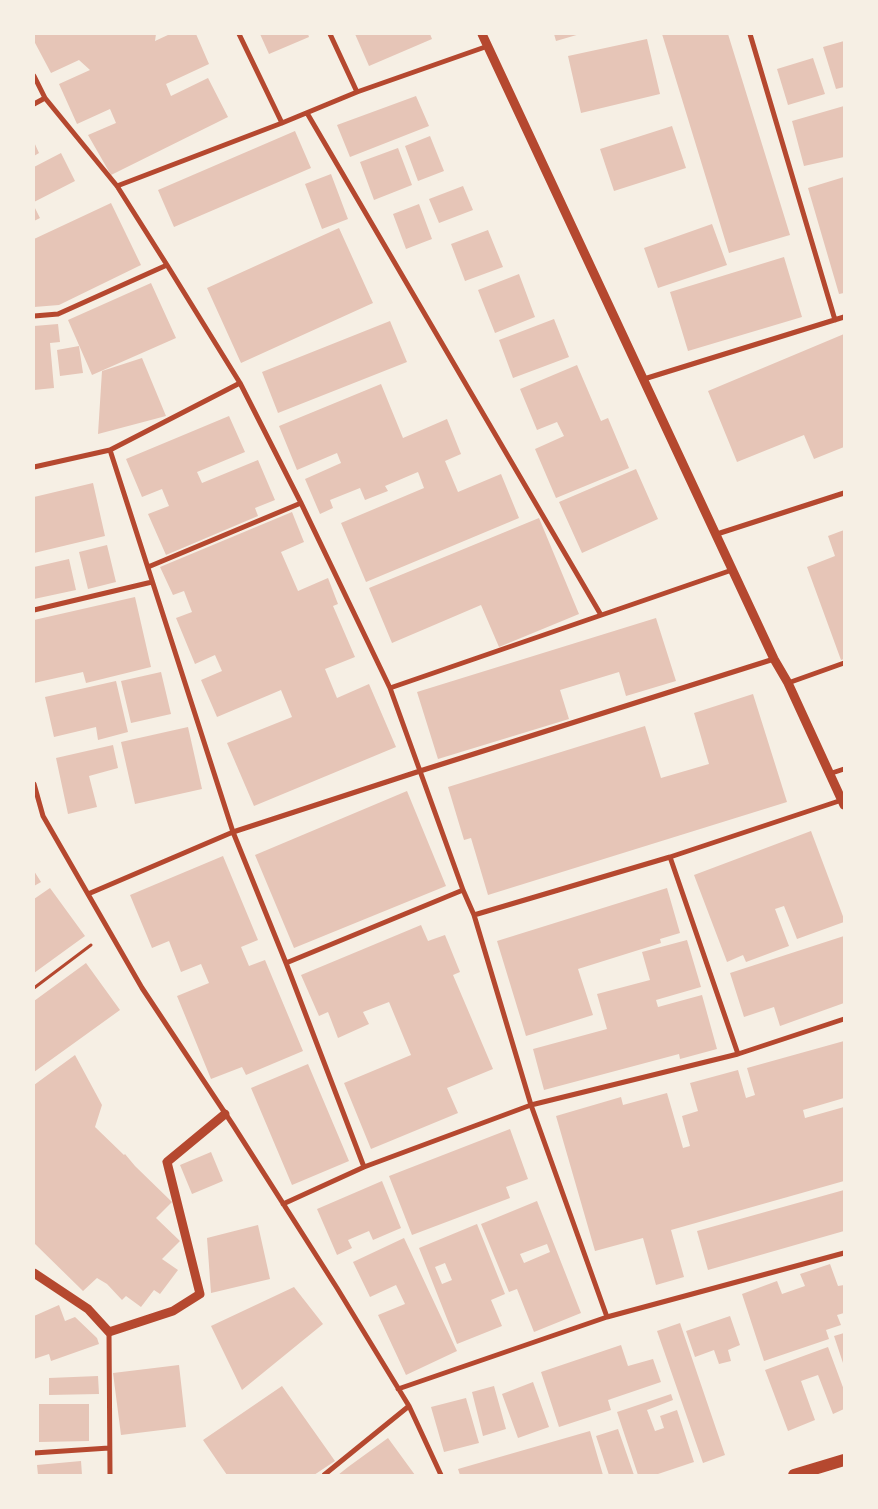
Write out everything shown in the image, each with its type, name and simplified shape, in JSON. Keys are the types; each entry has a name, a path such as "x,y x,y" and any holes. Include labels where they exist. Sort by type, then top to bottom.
{"main road":[{"path":"794,1475 844,1460"}],"street":[{"path":"239,34 282,123"},
{"path":"330,34 357,92"},
{"path":"474,915 670,857 843,802 788,683 774,659 732,570 717,534 482,34"},
{"path":"750,34 835,320"},
{"path":"117,186 282,123 357,92 488,46"},
{"path":"34,76 45,98 117,186 240,382 301,503 390,688 463,890 474,915 530,1105 606,1317"},
{"path":"34,104 45,98"},
{"path":"307,113 601,615"},
{"path":"34,316 58,314 167,265"},
{"path":"644,379 844,317"},
{"path":"34,467 110,450 240,382"},
{"path":"110,450 233,832 286,963 364,1167"},
{"path":"717,534 844,493"},
{"path":"148,567 301,503"},
{"path":"390,688 732,570"},
{"path":"34,610 152,582"},
{"path":"88,894 233,832 774,659"},
{"path":"788,683 844,664"},
{"path":"829,774 844,769"},
{"path":"34,784 43,816 142,988 337,1288 409,1406 441,1475"},
{"path":"670,857 738,1054"},
{"path":"286,963 463,890"},
{"path":"283,1204 364,1167 530,1105 738,1054 844,1019"},
{"path":"108,1332 173,1311 200,1294 167,1162 225,1114"},
{"path":"398,1389 606,1317 844,1253"},
{"path":"34,1273 88,1309 108,1332 110,1475"},
{"path":"324,1475 409,1406"},
{"path":"34,1453 109,1448"}],"path":[{"path":"34,988 110,932"}],"building":[{"path":"34,34 156,34 155,41 170,34 196,34 209,64 166,84 171,96 208,78 228,117 111,175 88,135 116,123 110,109 77,124 59,84 90,70 79,60 51,73 34,41"},
{"path":"260,34 308,34 309,37 269,54"},
{"path":"355,34 430,34 432,39 369,66"},
{"path":"554,34 580,34 556,41"},
{"path":"662,34 728,34 790,235 729,253"},
{"path":"647,39 660,94 581,113 568,56"},
{"path":"844,41 844,87 836,89 823,47"},
{"path":"813,58 825,94 788,105 777,69"},
{"path":"416,96 429,126 350,157 337,125"},
{"path":"844,106 844,157 804,166 792,121"},
{"path":"672,126 686,168 614,191 600,149"},
{"path":"295,131 311,168 174,227 158,190"},
{"path":"430,136 444,171 418,181 405,146"},
{"path":"34,142 39,153 34,156"},
{"path":"398,148 412,185 374,200 360,162"},
{"path":"61,153 75,181 34,202 34,167"},
{"path":"331,174 348,219 322,229 305,184"},
{"path":"844,177 844,293 839,294 808,188"},
{"path":"463,186 473,210 439,223 429,199"},
{"path":"111,203 141,265 59,305 34,307 34,239"},
{"path":"419,204 432,239 406,249 393,214"},
{"path":"34,206 40,218 34,221"},
{"path":"712,224 727,265 658,288 644,248"},
{"path":"339,228 373,303 241,363 207,288"},
{"path":"488,230 503,267 465,281 451,244"},
{"path":"784,257 802,317 688,351 670,292"},
{"path":"519,274 535,317 495,333 478,290"},
{"path":"151,283 176,338 92,375 68,320"},
{"path":"554,319 569,357 513,378 499,340"},
{"path":"390,321 407,362 278,413 262,372"},
{"path":"58,324 60,342 50,343 54,388 34,390 34,326"},
{"path":"844,334 844,447 814,459 804,435 737,462 708,391"},
{"path":"79,346 83,373 60,376 57,350"},
{"path":"142,358 166,416 98,434 102,371"},
{"path":"577,365 601,421 608,418 629,468 556,498 535,449 564,436 557,422 537,430 520,389"},
{"path":"381,384 403,438 447,419 461,454 445,461 458,492 501,474 519,518 366,582 341,523 424,488 418,472 385,486 388,491 365,500 360,488 330,500 333,508 320,514 305,479 341,463 337,453 297,470 279,426"},
{"path":"229,416 245,452 197,472 202,483 258,460 275,500 255,508 258,516 166,555 148,514 169,506 162,489 142,497 126,459"},
{"path":"636,469 658,519 582,553 559,502"},
{"path":"93,483 105,536 34,553 34,497"},
{"path":"292,512 304,542 281,552 298,591 328,578 338,604 333,606 355,657 325,669 337,698 369,684 396,747 254,806 227,743 292,717 281,690 217,717 201,680 222,671 215,655 195,664 176,618 192,612 184,591 173,595 160,567"},
{"path":"539,518 579,614 499,647 481,605 392,643 369,588"},
{"path":"844,530 844,659 841,660 807,567 835,556 828,536"},
{"path":"107,545 116,582 88,589 79,552"},
{"path":"69,559 76,590 34,599 34,567"},
{"path":"135,597 151,667 86,683 83,672 34,683 34,620"},
{"path":"656,618 676,681 626,696 619,672 560,690 569,719 438,759 417,692"},
{"path":"161,672 171,714 131,723 121,681"},
{"path":"116,681 128,732 98,740 96,727 54,737 45,697"},
{"path":"753,694 787,802 488,895 471,838 464,840 448,787 645,726 661,778 709,764 694,713"},
{"path":"188,727 202,789 135,804 121,742"},
{"path":"113,745 118,768 89,776 97,807 68,814 56,758"},
{"path":"407,791 446,886 294,948 255,855"},
{"path":"811,831 844,922 797,939 784,906 775,909 789,946 746,962 743,955 727,962 694,875"},
{"path":"223,856 258,940 241,947 249,966 265,960 303,1051 246,1075 242,1067 211,1079 177,996 209,983 201,964 181,972 169,941 152,948 130,895"},
{"path":"34,871 41,882 34,886"},
{"path":"50,888 85,936 34,973 34,899"},
{"path":"667,888 680,933 660,939 661,943 578,969 593,1015 526,1036 497,941"},
{"path":"421,925 428,941 445,935 460,972 453,975 493,1069 447,1088 458,1113 371,1149 344,1083 411,1055 389,1002 363,1012 369,1024 338,1038 328,1012 319,1016 301,975"},
{"path":"844,936 844,1003 780,1026 774,1007 744,1017 730,973"},
{"path":"687,940 701,987 656,1000 658,1007 702,995 717,1049 680,1059 679,1054 544,1090 533,1049 607,1029 597,994 650,980 642,952"},
{"path":"86,963 120,1010 34,1072 34,1001"},
{"path":"844,1041 844,1098 803,1110 805,1118 844,1107 844,1181 671,1230 684,1277 656,1285 643,1238 595,1251 556,1116 621,1097 623,1105 667,1093 683,1148 690,1146 682,1116 698,1111 690,1083 738,1070 746,1098 755,1095 747,1068"},
{"path":"75,1055 102,1105 95,1127 125,1154 172,1202 156,1218 180,1241 162,1259 178,1270 160,1294 154,1290 141,1307 126,1296 122,1300 107,1284 97,1278 83,1291 34,1243 34,1085"},
{"path":"308,1064 349,1161 292,1185 251,1088"},
{"path":"510,1129 528,1179 506,1187 510,1198 412,1235 389,1176"},
{"path":"211,1152 223,1181 192,1194 180,1165"},
{"path":"382,1181 401,1228 373,1240 369,1231 348,1240 352,1248 337,1255 317,1209"},
{"path":"844,1190 844,1231 708,1270 697,1231"},
{"path":"537,1201 581,1313 534,1332 517,1289 509,1292 481,1224","holes":["547,1244 550,1252 524,1263 520,1254"]},
{"path":"477,1224 505,1294 491,1300 502,1326 457,1344 419,1248","holes":["445,1263 452,1280 442,1284 435,1267"]},
{"path":"258,1225 270,1279 211,1293 207,1238"},
{"path":"404,1238 457,1351 406,1375 378,1315 405,1304 396,1285 370,1297 353,1262"},
{"path":"830,1264 838,1286 844,1285 844,1313 837,1315 841,1325 826,1330 829,1339 764,1361 742,1294 777,1281 782,1294 805,1286 800,1274"},
{"path":"294,1287 323,1324 242,1390 211,1326"},
{"path":"59,1305 65,1321 75,1317 97,1338 99,1344 51,1361 49,1354 34,1359 34,1316"},
{"path":"730,1316 740,1345 728,1350 731,1361 719,1364 714,1350 695,1357 686,1331"},
{"path":"680,1323 725,1455 703,1463 657,1331"},
{"path":"844,1333 844,1366 834,1336"},
{"path":"621,1345 628,1366 653,1359 661,1382 608,1400 611,1410 559,1427 541,1372"},
{"path":"828,1347 844,1390 844,1409 833,1414 818,1375 801,1381 815,1420 788,1431 765,1370"},
{"path":"179,1365 186,1427 121,1435 113,1373"},
{"path":"98,1376 99,1394 49,1395 49,1378"},
{"path":"533,1382 549,1427 518,1438 502,1394"},
{"path":"282,1386 335,1461 314,1475 227,1475 203,1440"},
{"path":"494,1386 506,1429 483,1436 472,1392"},
{"path":"671,1394 673,1400 647,1410 655,1431 664,1428 660,1416 677,1410 694,1462 655,1475 638,1475 617,1412"},
{"path":"466,1398 479,1443 444,1452 431,1407"},
{"path":"39,1404 89,1404 89,1441 39,1442"},
{"path":"618,1429 634,1475 609,1475 596,1436"},
{"path":"590,1431 603,1475 460,1475 458,1469"},
{"path":"388,1438 415,1475 338,1475 348,1467"},
{"path":"81,1461 82,1475 38,1475 37,1465"}]}
